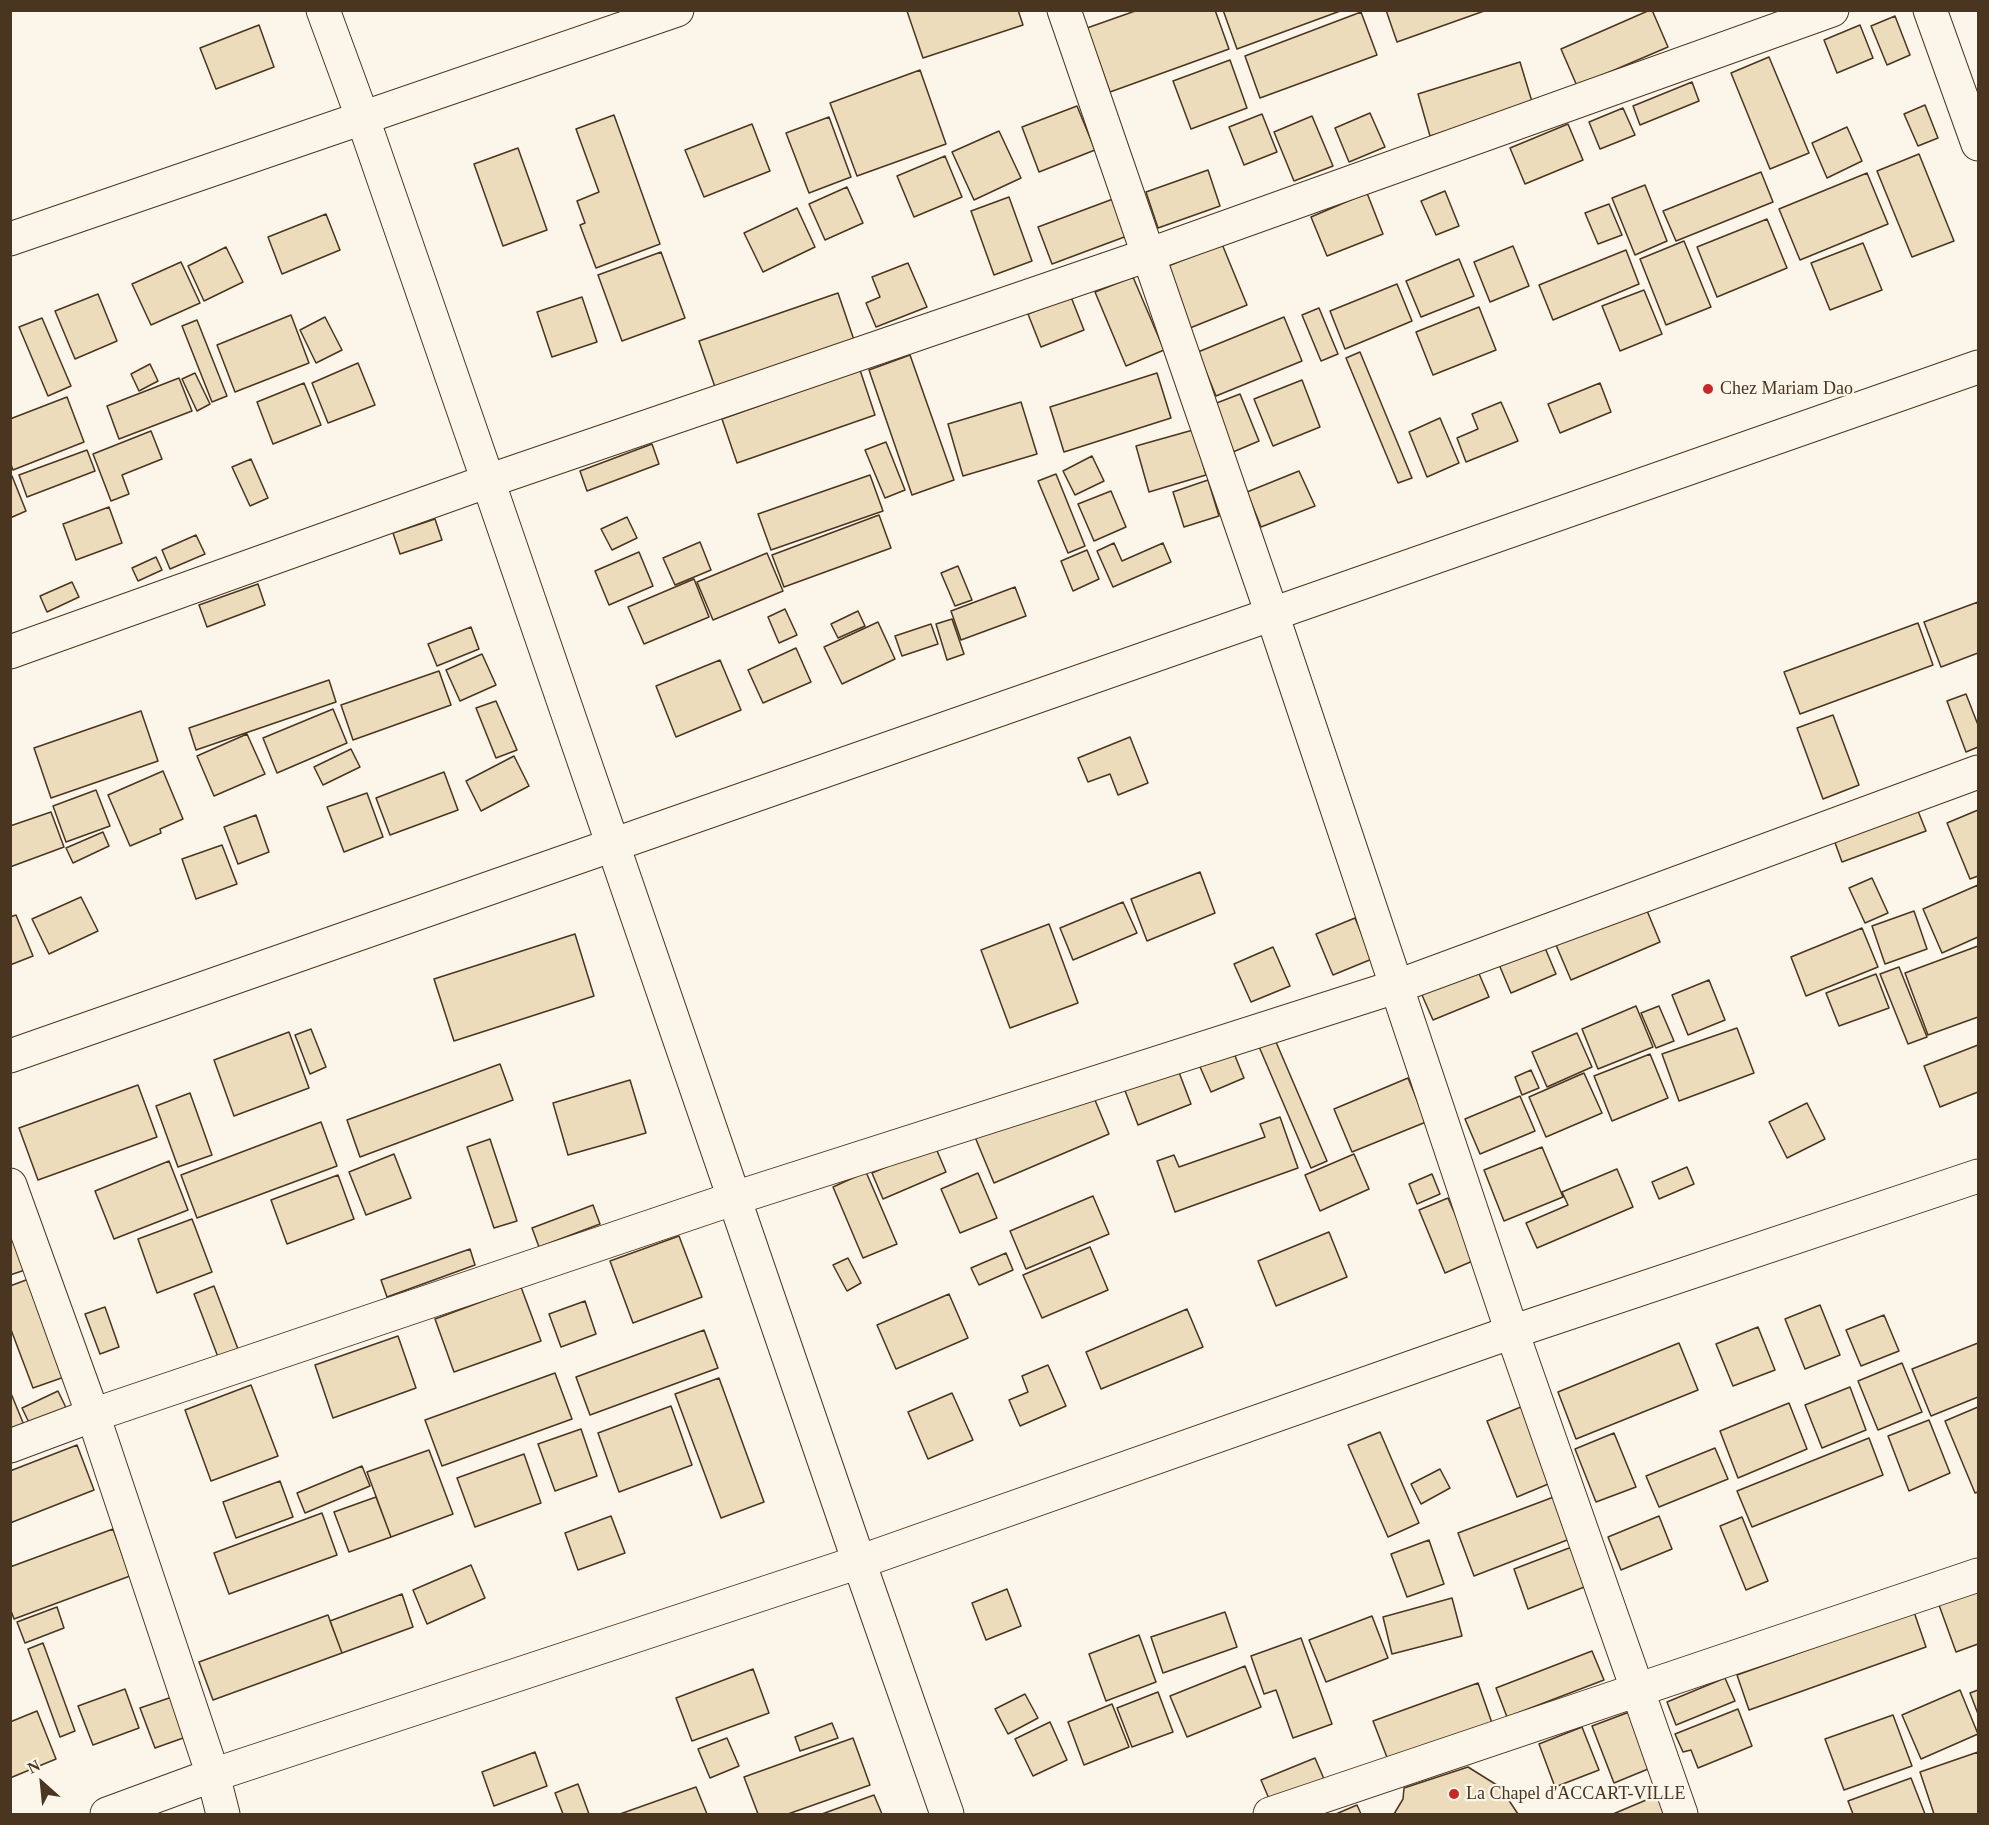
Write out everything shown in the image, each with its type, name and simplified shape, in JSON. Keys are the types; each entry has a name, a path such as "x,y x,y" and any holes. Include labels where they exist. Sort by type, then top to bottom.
{"street":[{"path":"323,10 363,119 947,1815"},
{"path":"10,239 677,10"},
{"path":"1064,10 1272,614 1512,1332 1639,1689 1681,1815"},
{"path":"10,652 488,481 1148,255 1832,10"},
{"path":"1930,10 1978,144"},
{"path":"10,1056 1978,367"},
{"path":"10,1446 93,1415 735,1198 1398,986 1978,772"},
{"path":"107,1815 213,1775 859,1562 1512,1332 1978,1176"},
{"path":"10,1185 93,1415 213,1775 223,1815"},
{"path":"1270,1815 1978,1575"}],"building":[{"path":"1018,10 1023,25 923,58 907,11"},
{"path":"1138,10 1215,10 1229,49 1110,92 1087,28"},
{"path":"1223,10 1343,10 1237,49"},
{"path":"1386,10 1487,10 1397,42"},
{"path":"1650,10 1668,47 1577,86 1561,49"},
{"path":"1361,12 1377,55 1260,98 1245,56"},
{"path":"1895,16 1910,55 1887,65 1871,26"},
{"path":"259,25 274,67 216,89 200,48"},
{"path":"1860,25 1873,58 1837,73 1824,40"},
{"path":"1769,57 1809,153 1770,169 1731,73"},
{"path":"1230,60 1247,108 1191,129 1173,81"},
{"path":"1520,62 1533,105 1430,136 1418,94"},
{"path":"920,70 946,144 857,176 830,103"},
{"path":"1692,82 1699,101 1640,125 1633,106"},
{"path":"1925,105 1938,138 1918,146 1904,114"},
{"path":"1077,106 1095,150 1039,172 1022,127"},
{"path":"1623,108 1635,135 1600,149 1589,122"},
{"path":"1370,113 1385,147 1349,162 1335,128"},
{"path":"1262,114 1277,152 1244,165 1229,127"},
{"path":"614,115 660,244 596,268 580,225 585,223 577,201 599,192 576,129"},
{"path":"1312,116 1333,166 1294,181 1274,132"},
{"path":"829,117 851,177 809,193 786,133"},
{"path":"752,124 770,171 704,197 685,150"},
{"path":"1568,124 1583,160 1525,184 1510,148"},
{"path":"1847,127 1862,161 1827,178 1812,143"},
{"path":"999,131 1021,178 974,200 952,152"},
{"path":"518,148 547,230 503,246 474,164"},
{"path":"1919,154 1954,241 1912,257 1877,171"},
{"path":"945,156 962,197 914,217 897,176"},
{"path":"1208,170 1220,206 1158,228 1146,192"},
{"path":"1761,172 1773,202 1676,241 1663,211"},
{"path":"1867,173 1888,224 1800,260 1779,209"},
{"path":"1645,185 1667,241 1635,255 1612,198"},
{"path":"847,187 863,223 825,240 809,204"},
{"path":"1445,191 1459,226 1436,235 1421,201"},
{"path":"1367,193 1383,234 1327,256 1311,217"},
{"path":"1009,197 1032,261 994,275 971,211"},
{"path":"1113,199 1127,236 1052,264 1038,227"},
{"path":"1609,204 1622,235 1598,244 1585,213"},
{"path":"797,208 815,247 763,272 744,233"},
{"path":"326,214 340,250 282,274 268,237"},
{"path":"1767,219 1787,268 1717,297 1697,247"},
{"path":"1684,241 1711,307 1666,325 1640,259"},
{"path":"1863,243 1882,290 1830,310 1811,263"},
{"path":"1222,244 1247,305 1190,328 1166,267"},
{"path":"1513,246 1529,286 1490,302 1474,262"},
{"path":"226,247 243,282 204,301 188,266"},
{"path":"1626,250 1639,284 1553,320 1539,285"},
{"path":"661,252 685,318 622,341 598,275"},
{"path":"1459,259 1474,296 1421,317 1406,281"},
{"path":"181,262 200,303 151,325 132,284"},
{"path":"908,263 927,307 876,327 866,303 880,297 872,277"},
{"path":"1133,277 1164,350 1126,366 1095,292"},
{"path":"1397,284 1412,321 1345,349 1330,311"},
{"path":"1644,290 1662,334 1620,351 1602,306"},
{"path":"838,293 854,340 715,387 699,341"},
{"path":"98,294 117,341 75,359 55,311"},
{"path":"582,297 597,342 552,357 537,312"},
{"path":"1071,297 1084,330 1041,347 1028,314"},
{"path":"1479,307 1496,350 1433,375 1416,332"},
{"path":"1319,308 1338,354 1321,361 1302,315"},
{"path":"291,315 309,363 235,392 217,345"},
{"path":"325,317 342,350 316,363 300,330"},
{"path":"1284,317 1302,361 1216,396 1198,352"},
{"path":"42,318 71,386 48,396 19,327"},
{"path":"197,320 227,396 212,402 182,326"},
{"path":"1360,352 1412,478 1398,483 1346,358"},
{"path":"910,355 954,480 912,495 869,370"},
{"path":"358,363 375,405 328,423 312,383"},
{"path":"150,364 158,381 139,391 131,374"},
{"path":"860,370 875,415 737,463 722,419"},
{"path":"195,373 210,404 197,411 182,379"},
{"path":"1157,373 1171,418 1064,452 1050,407"},
{"path":"179,378 192,411 119,439 107,406"},
{"path":"1302,380 1320,427 1273,446 1254,399"},
{"path":"304,383 321,425 273,444 257,402"},
{"path":"1600,383 1611,412 1560,433 1548,404"},
{"path":"1240,394 1259,441 1233,452 1214,404"},
{"path":"67,397 84,442 13,470 10,462 10,419"},
{"path":"1021,402 1037,454 963,476 948,424"},
{"path":"1501,402 1518,441 1466,462 1457,438 1478,429 1472,414"},
{"path":"1440,418 1459,463 1427,477 1409,432"},
{"path":"1193,430 1206,475 1149,492 1136,446"},
{"path":"151,431 162,459 122,475 129,494 111,501 93,454"},
{"path":"886,442 905,490 885,498 865,450"},
{"path":"652,444 659,464 587,491 580,471"},
{"path":"87,450 95,471 27,497 19,475"},
{"path":"1092,456 1104,481 1075,495 1063,471"},
{"path":"251,459 268,498 250,506 232,467"},
{"path":"1299,471 1315,506 1261,527 1247,492"},
{"path":"1056,474 1085,546 1068,553 1038,481"},
{"path":"870,475 883,511 771,550 758,514"},
{"path":"12,476 26,511 10,518 10,477"},
{"path":"1208,480 1219,516 1184,527 1173,492"},
{"path":"1111,491 1126,527 1094,541 1078,504"},
{"path":"109,507 122,543 76,560 63,524"},
{"path":"879,515 891,548 784,587 772,555"},
{"path":"627,517 637,538 612,550 601,529"},
{"path":"435,519 442,540 400,554 393,533"},
{"path":"196,535 205,554 170,569 162,550"},
{"path":"700,542 711,570 675,585 663,558"},
{"path":"1114,543 1122,561 1163,543 1171,562 1113,587 1097,551"},
{"path":"1087,550 1099,579 1073,591 1061,561"},
{"path":"639,552 653,586 609,605 595,571"},
{"path":"767,553 783,591 713,620 697,582"},
{"path":"156,557 162,570 138,581 132,568"},
{"path":"958,566 972,600 955,606 941,573"},
{"path":"694,579 709,617 644,644 628,607"},
{"path":"72,582 79,597 47,612 40,596"},
{"path":"258,584 265,605 207,627 199,605"},
{"path":"1015,587 1026,616 961,640 951,611"},
{"path":"1978,602 1978,653 1941,667 1924,622"},
{"path":"785,609 797,635 779,643 768,617"},
{"path":"858,611 865,626 838,638 831,624"},
{"path":"952,619 964,654 947,660 936,624"},
{"path":"878,622 895,659 842,684 824,647"},
{"path":"1918,623 1933,665 1800,714 1784,672"},
{"path":"931,624 938,644 902,656 895,636"},
{"path":"471,627 479,649 437,666 428,644"},
{"path":"796,648 811,682 763,703 748,670"},
{"path":"482,654 496,685 460,701 446,670"},
{"path":"720,660 741,710 676,737 656,686"},
{"path":"439,671 451,705 353,740 341,705"},
{"path":"329,680 336,702 196,750 189,728"},
{"path":"1966,694 1978,725 1978,747 1966,752 1947,701"},
{"path":"496,701 517,750 496,758 476,708"},
{"path":"333,709 347,743 277,773 263,738"},
{"path":"141,711 158,761 51,798 34,748"},
{"path":"1833,715 1859,785 1823,799 1797,728"},
{"path":"247,734 265,774 214,796 197,756"},
{"path":"1130,737 1148,783 1118,795 1110,774 1088,782 1078,758"},
{"path":"351,749 360,767 323,785 314,767"},
{"path":"514,756 529,786 481,811 466,781"},
{"path":"163,771 183,819 160,829 161,833 130,846 108,795"},
{"path":"444,772 458,810 390,835 376,798"},
{"path":"96,790 110,826 66,842 53,806"},
{"path":"367,793 383,837 344,852 327,807"},
{"path":"1916,806 1926,831 1842,862 1833,837"},
{"path":"1978,810 1978,876 1970,879 1947,823"},
{"path":"51,812 64,847 10,867 10,826"},
{"path":"256,815 269,852 238,864 224,827"},
{"path":"103,832 109,846 73,863 66,848"},
{"path":"222,845 237,884 196,899 182,859"},
{"path":"1200,872 1215,913 1147,941 1131,899"},
{"path":"1872,878 1888,913 1865,923 1849,888"},
{"path":"1978,885 1978,937 1942,953 1923,909"},
{"path":"81,897 98,931 49,954 32,919"},
{"path":"1643,901 1660,942 1571,980 1553,938"},
{"path":"1123,902 1137,933 1073,960 1060,928"},
{"path":"1914,911 1927,949 1885,964 1872,926"},
{"path":"16,915 33,956 10,965 10,917"},
{"path":"1355,918 1372,959 1333,975 1316,934"},
{"path":"1049,924 1078,1003 1010,1028 981,950"},
{"path":"1862,928 1878,967 1806,996 1791,957"},
{"path":"575,934 594,996 454,1041 434,979"},
{"path":"1540,936 1556,974 1511,993 1495,955"},
{"path":"1978,946 1978,1017 1928,1035 1905,973"},
{"path":"1273,947 1290,986 1251,1002 1234,964"},
{"path":"1474,962 1489,997 1433,1020 1418,986"},
{"path":"1899,967 1927,1037 1908,1044 1880,974"},
{"path":"1876,974 1889,1008 1839,1026 1826,993"},
{"path":"1709,980 1725,1020 1688,1035 1672,995"},
{"path":"1636,1006 1653,1047 1598,1069 1582,1029"},
{"path":"1659,1006 1674,1041 1656,1048 1641,1013"},
{"path":"1737,1028 1754,1073 1679,1101 1662,1054"},
{"path":"311,1029 326,1067 310,1074 295,1035"},
{"path":"289,1032 309,1088 234,1116 214,1060"},
{"path":"1577,1033 1592,1067 1547,1087 1532,1052"},
{"path":"1273,1035 1327,1161 1311,1168 1257,1042"},
{"path":"1978,1045 1978,1092 1940,1107 1924,1066"},
{"path":"1231,1046 1244,1078 1211,1092 1197,1060"},
{"path":"1650,1054 1668,1098 1612,1121 1594,1076"},
{"path":"500,1064 513,1100 360,1157 347,1120"},
{"path":"1177,1067 1191,1104 1138,1125 1124,1088"},
{"path":"1531,1070 1539,1088 1522,1095 1515,1077"},
{"path":"1584,1073 1602,1113 1546,1137 1529,1097"},
{"path":"1408,1078 1426,1122 1352,1152 1334,1109"},
{"path":"630,1080 646,1133 568,1155 553,1103"},
{"path":"138,1085 157,1137 38,1180 19,1128"},
{"path":"1090,1088 1109,1134 994,1183 975,1137"},
{"path":"190,1093 212,1155 178,1167 156,1106"},
{"path":"1520,1096 1535,1131 1480,1154 1465,1119"},
{"path":"1807,1103 1825,1139 1787,1158 1769,1122"},
{"path":"1280,1117 1298,1168 1175,1212 1157,1161 1174,1155 1179,1167 1265,1137 1260,1124"},
{"path":"321,1122 337,1166 197,1218 181,1175"},
{"path":"490,1139 517,1221 494,1228 467,1147"},
{"path":"935,1146 946,1172 883,1199 872,1173"},
{"path":"1542,1147 1563,1197 1504,1221 1484,1170"},
{"path":"394,1154 411,1198 366,1215 349,1172"},
{"path":"1354,1154 1369,1189 1320,1211 1305,1175"},
{"path":"169,1161 188,1210 114,1239 95,1191"},
{"path":"1687,1167 1694,1184 1659,1199 1652,1182"},
{"path":"1617,1169 1633,1207 1537,1248 1526,1223 1568,1205 1562,1192"},
{"path":"866,1172 897,1244 863,1258 833,1187"},
{"path":"978,1173 997,1218 960,1233 941,1189"},
{"path":"1432,1174 1440,1194 1417,1204 1409,1184"},
{"path":"338,1175 354,1219 287,1244 271,1200"},
{"path":"1093,1196 1109,1234 1026,1269 1010,1231"},
{"path":"1448,1198 1475,1260 1445,1273 1419,1210"},
{"path":"593,1205 600,1224 539,1247 532,1228"},
{"path":"192,1219 212,1272 157,1293 138,1239"},
{"path":"10,1223 31,1268 10,1275"},
{"path":"1329,1232 1347,1277 1276,1306 1258,1261"},
{"path":"679,1236 702,1297 633,1323 610,1261"},
{"path":"1090,1247 1108,1290 1042,1318 1023,1275"},
{"path":"470,1249 475,1265 387,1297 381,1280"},
{"path":"1006,1253 1013,1270 979,1285 971,1268"},
{"path":"848,1258 861,1283 847,1291 833,1265"},
{"path":"34,1277 70,1375 33,1388 10,1327 10,1286"},
{"path":"214,1286 238,1349 218,1357 194,1294"},
{"path":"521,1287 541,1341 454,1372 435,1319"},
{"path":"949,1294 968,1338 896,1369 877,1325"},
{"path":"585,1301 596,1334 561,1347 549,1314"},
{"path":"1820,1305 1840,1355 1805,1369 1785,1319"},
{"path":"105,1307 119,1347 100,1354 85,1314"},
{"path":"1187,1309 1203,1347 1101,1389 1086,1352"},
{"path":"1884,1315 1899,1351 1861,1366 1846,1330"},
{"path":"1758,1327 1775,1370 1733,1386 1716,1344"},
{"path":"704,1330 718,1368 590,1415 576,1377"},
{"path":"398,1336 416,1388 333,1418 315,1365"},
{"path":"1679,1343 1698,1390 1576,1439 1558,1392"},
{"path":"1978,1343 1978,1397 1931,1416 1912,1369"},
{"path":"1902,1363 1922,1412 1878,1430 1858,1381"},
{"path":"1048,1365 1066,1406 1020,1426 1009,1400 1028,1392 1022,1376"},
{"path":"555,1373 572,1419 442,1466 425,1420"},
{"path":"719,1378 764,1502 721,1518 675,1394"},
{"path":"251,1385 278,1456 211,1481 185,1410"},
{"path":"1850,1387 1866,1430 1822,1448 1805,1405"},
{"path":"10,1391 24,1425 10,1431"},
{"path":"58,1391 69,1414 33,1431 22,1408"},
{"path":"952,1393 973,1440 928,1459 908,1412"},
{"path":"1789,1403 1807,1449 1738,1478 1720,1431"},
{"path":"1528,1404 1558,1480 1517,1497 1487,1421"},
{"path":"671,1406 692,1465 619,1492 598,1433"},
{"path":"1978,1407 1978,1492 1975,1493 1945,1421"},
{"path":"1929,1420 1950,1473 1909,1491 1888,1436"},
{"path":"581,1429 597,1476 555,1491 538,1444"},
{"path":"1380,1432 1419,1523 1388,1537 1348,1445"},
{"path":"1614,1433 1636,1487 1596,1502 1575,1449"},
{"path":"1869,1438 1883,1475 1752,1527 1737,1491"},
{"path":"77,1445 94,1490 10,1523 10,1471"},
{"path":"1715,1448 1728,1479 1659,1507 1646,1476"},
{"path":"429,1450 453,1514 391,1537 367,1472"},
{"path":"524,1454 541,1503 475,1527 457,1478"},
{"path":"362,1466 370,1486 305,1513 297,1493"},
{"path":"1440,1469 1450,1488 1421,1504 1411,1484"},
{"path":"280,1481 293,1517 236,1538 223,1502"},
{"path":"1559,1495 1575,1537 1474,1576 1458,1533"},
{"path":"376,1497 391,1537 349,1552 334,1512"},
{"path":"322,1513 337,1555 229,1594 214,1553"},
{"path":"611,1516 625,1553 578,1570 565,1533"},
{"path":"1659,1516 1672,1549 1621,1570 1608,1537"},
{"path":"1742,1517 1768,1581 1746,1590 1720,1526"},
{"path":"113,1529 130,1576 14,1619 10,1608 10,1567"},
{"path":"1429,1540 1444,1584 1407,1597 1391,1554"},
{"path":"1577,1545 1592,1584 1528,1609 1514,1569"},
{"path":"471,1565 485,1598 427,1624 413,1590"},
{"path":"1007,1589 1021,1626 986,1640 972,1603"},
{"path":"1978,1591 1978,1644 1956,1652 1939,1605"},
{"path":"402,1594 413,1627 342,1653 330,1621"},
{"path":"1452,1598 1462,1636 1392,1654 1383,1617"},
{"path":"57,1607 64,1628 25,1643 17,1622"},
{"path":"1225,1612 1237,1647 1163,1673 1151,1637"},
{"path":"1914,1612 1926,1647 1749,1710 1737,1675"},
{"path":"328,1615 342,1653 213,1700 199,1662"},
{"path":"1372,1616 1388,1658 1326,1682 1309,1640"},
{"path":"1139,1635 1156,1682 1106,1701 1089,1654"},
{"path":"1301,1638 1332,1724 1293,1738 1276,1690 1264,1694 1251,1656"},
{"path":"43,1643 75,1731 60,1737 28,1649"},
{"path":"1592,1651 1604,1680 1507,1717 1496,1688"},
{"path":"1245,1666 1261,1707 1187,1737 1170,1696"},
{"path":"753,1669 769,1713 692,1741 676,1698"},
{"path":"1725,1678 1735,1701 1676,1725 1667,1702"},
{"path":"1478,1683 1492,1723 1388,1760 1373,1721"},
{"path":"125,1689 139,1728 93,1745 78,1706"},
{"path":"1960,1690 1978,1734 1921,1759 1902,1715"},
{"path":"1978,1690 1978,1714 1970,1693"},
{"path":"1158,1692 1173,1732 1132,1747 1117,1708"},
{"path":"1025,1694 1038,1718 1008,1734 995,1709"},
{"path":"172,1697 186,1737 155,1748 140,1708"},
{"path":"1112,1704 1129,1747 1084,1765 1068,1722"},
{"path":"1738,1709 1752,1746 1698,1768 1691,1750 1683,1752 1675,1734"},
{"path":"37,1711 56,1759 10,1778 10,1722"},
{"path":"1632,1711 1653,1767 1614,1783 1592,1726"},
{"path":"1893,1715 1912,1766 1844,1790 1825,1739"},
{"path":"1050,1722 1067,1760 1033,1776 1015,1739"},
{"path":"832,1723 838,1738 800,1751 795,1737"},
{"path":"1582,1727 1599,1770 1555,1787 1539,1744"},
{"path":"727,1738 739,1766 710,1778 698,1749"},
{"path":"853,1738 870,1785 788,1814 758,1814 744,1777"},
{"path":"535,1752 547,1786 494,1806 482,1772"},
{"path":"1978,1752 1978,1814 1934,1814 1920,1772"},
{"path":"1315,1758 1324,1779 1270,1801 1261,1780"},
{"name":"La Chapel d'ACCART-VILLE","path":"1468,1767 1500,1787 1518,1814 1394,1814 1403,1799 1404,1788"},
{"path":"1911,1778 1925,1814 1853,1814 1848,1801"},
{"path":"578,1784 589,1814 563,1814 555,1793"},
{"path":"696,1787 707,1814 620,1814"},
{"path":"874,1795 882,1814 822,1814"},
{"path":"1658,1795 1667,1814 1613,1814"},
{"path":"1357,1805 1361,1814 1336,1814"}],"place":[{"name":"Chez Mariam Dao","path":"1708,389"},
{"name":"La Chapel d'ACCART-VILLE","path":"1454,1794"}]}
